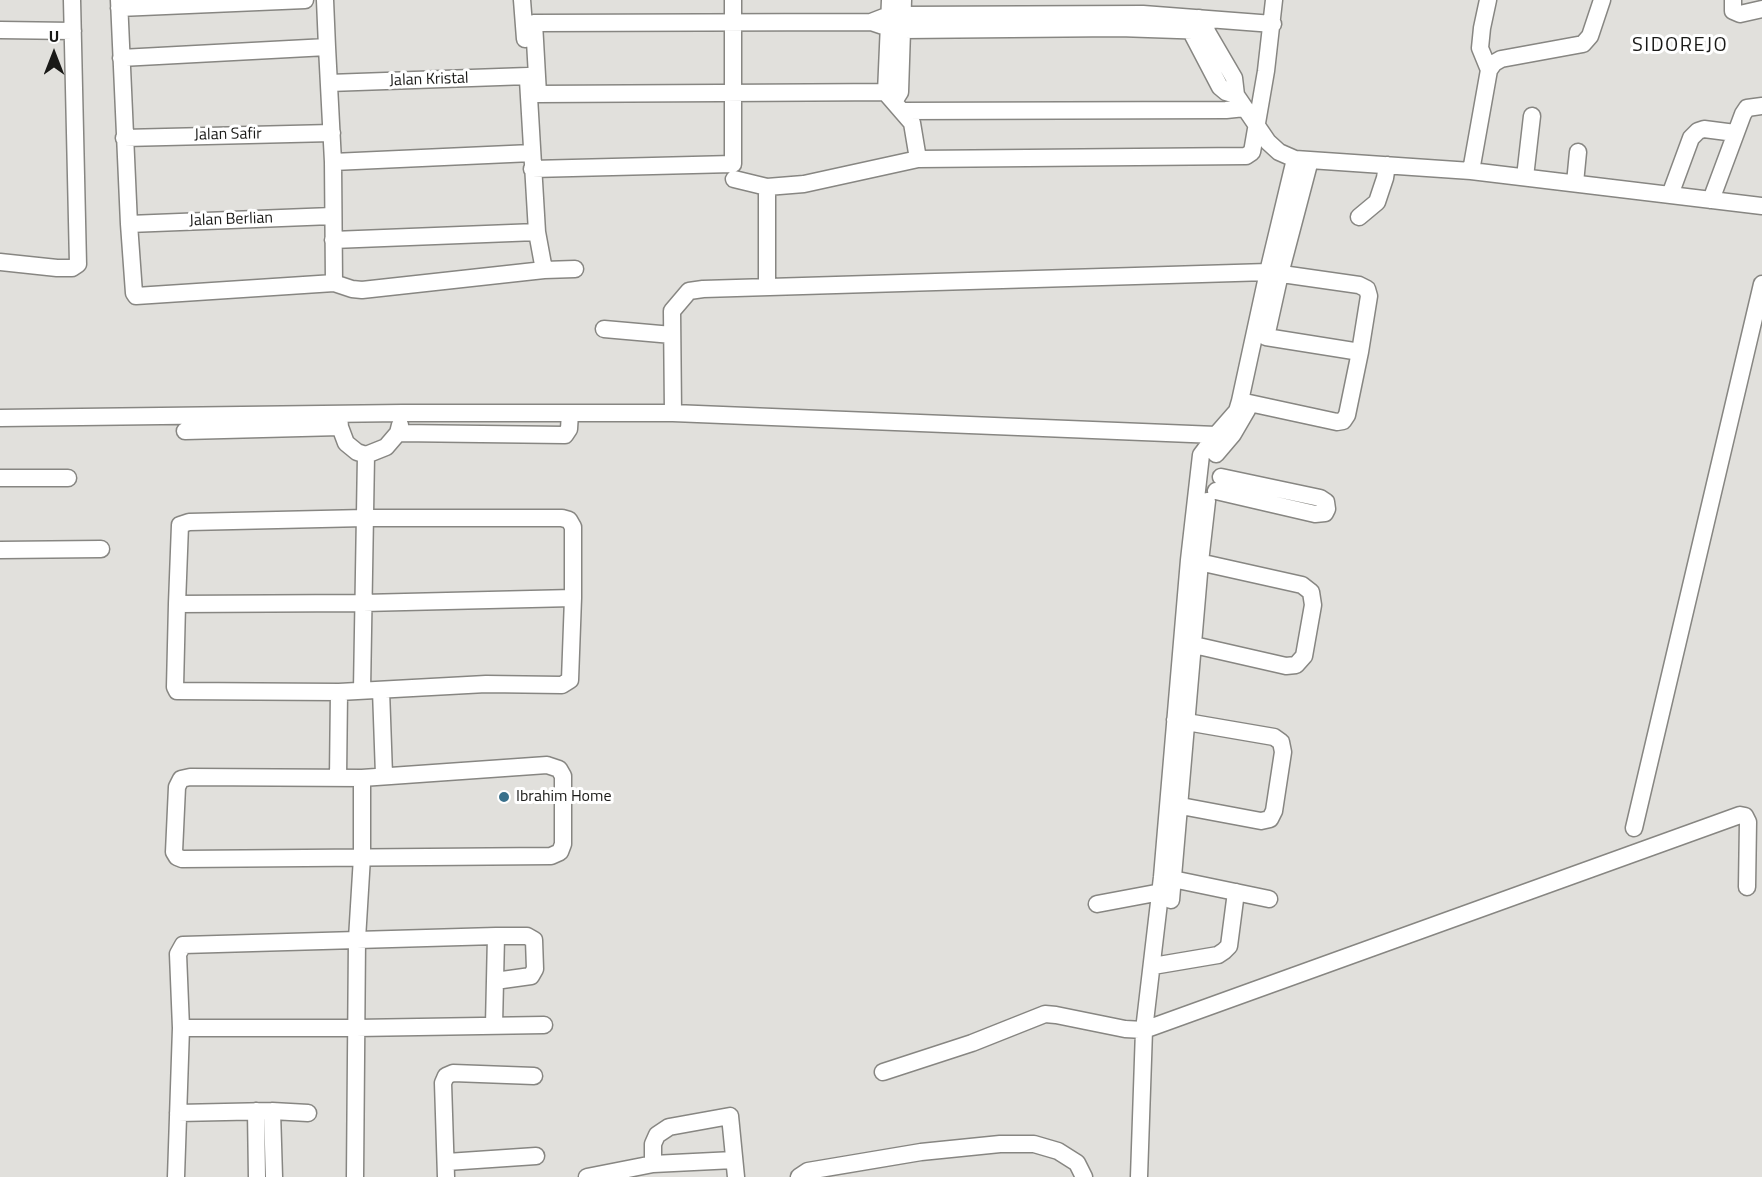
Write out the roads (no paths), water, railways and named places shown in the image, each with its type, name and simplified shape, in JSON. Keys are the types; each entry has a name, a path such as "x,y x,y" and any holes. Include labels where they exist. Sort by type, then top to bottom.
{"street":[{"path":"0,261 57,268 72,268 78,264 72,0"},
{"path":"305,0 119,4 129,224 136,296 334,283 362,290 544,270 575,269"},
{"path":"325,0 333,162 334,283"},
{"path":"522,0 537,232 544,270"},
{"path":"333,162 532,161 730,166 735,161 733,0"},
{"path":"734,179 767,187 804,184 918,159 1246,156 1252,152 1273,24 1274,0"},
{"path":"1488,0 1480,48 1489,70"},
{"path":"1471,171 1479,113 1489,70 1494,63 1502,59 1583,44 1590,36 1602,0"},
{"path":"1733,0 1732,10 1740,14 1762,9"},
{"path":"1119,21 1143,7 1195,24 1219,68 1222,90 1241,102 1273,147 1302,159 1471,171 1762,206"},
{"path":"896,15 895,100 912,123 918,159"},
{"path":"1241,102 1226,110 733,94 538,94 534,23 871,22 896,15 1195,24 1273,24"},
{"path":"0,30 73,31"},
{"path":"121,58 327,47"},
{"name":"Jalan Kristal","path":"329,83 528,76"},
{"path":"1711,200 1735,133 1747,108 1762,106"},
{"path":"1525,177 1532,116"},
{"path":"1670,195 1691,138 1698,131 1704,129 1735,133"},
{"name":"Jalan Safir","path":"124,138 332,133"},
{"path":"1575,183 1578,152"},
{"path":"1246,402 1302,159"},
{"path":"1359,217 1377,202 1387,165"},
{"path":"767,187 767,286"},
{"name":"Jalan Berlian","path":"129,224 332,216"},
{"path":"333,240 537,232"},
{"path":"1210,493 1202,455 1246,402 1266,338 1274,273"},
{"path":"673,413 672,311 689,291 703,288 1274,273 1359,285 1367,289 1369,296 1360,352 1347,415 1343,421 1336,422 1246,402"},
{"path":"1634,828 1762,284"},
{"path":"604,329 672,335"},
{"path":"1266,338 1360,352"},
{"path":"185,431 403,413 673,413 1213,444"},
{"path":"339,420 346,443 357,453 366,455 386,447 398,434 403,413"},
{"path":"398,434 565,435 569,429 570,413"},
{"path":"0,418 339,420"},
{"path":"1139,1177 1144,1030 1159,965 1194,561 1210,493 1213,444"},
{"path":"362,690 366,455"},
{"path":"0,478 68,478"},
{"path":"1210,493 1320,498 1326,502 1327,509 1325,513 1315,514 1210,493"},
{"path":"365,518 562,518 569,520 573,527 573,598 570,680 562,685 486,684 339,692 177,691 175,687 180,525 189,522 365,518"},
{"path":"0,550 101,549"},
{"path":"1194,561 1302,585 1311,592 1313,605 1304,656 1296,665 1286,666 1194,645"},
{"path":"1165,882 1181,806 1180,721 1194,645 1194,561"},
{"path":"177,604 363,603 573,598"},
{"path":"381,690 384,776"},
{"path":"338,778 339,692"},
{"path":"1180,721 1274,737 1281,742 1283,752 1274,811 1270,819 1261,821 1181,806"},
{"path":"547,765 559,769 562,776 560,852 551,856 182,859 174,852 177,787 181,779 190,777 362,778 384,776 547,765"},
{"path":"355,1177 357,939 362,857 362,778"},
{"path":"883,1072 1046,1014 1125,1029 1144,1030 1740,815 1745,816 1748,822 1747,887"},
{"path":"1097,904 1165,882 1269,899"},
{"path":"1159,965 1218,955 1224,951 1229,946 1236,892"},
{"path":"494,1025 496,936"},
{"path":"176,1177 181,1028 178,954 183,945 496,936 527,936 534,940 535,969 531,976 495,981"},
{"path":"181,1028 544,1025"},
{"path":"534,1076 453,1073 446,1076 443,1083 446,1169 536,1156"},
{"path":"178,1113 264,1111 308,1113"},
{"path":"257,1177 264,1111"},
{"path":"264,1111 274,1177"},
{"path":"587,1177 653,1164 735,1169 730,1116 669,1127 657,1135 653,1144 653,1164"},
{"path":"799,1177 808,1171 921,1152 1000,1144 1034,1144 1058,1151 1077,1163 1084,1177"}],"place":[{"name":"Ibrahim Home","path":"504,797"}],"district":[{"name":"SIDOREJO","path":"1680,46"}]}
